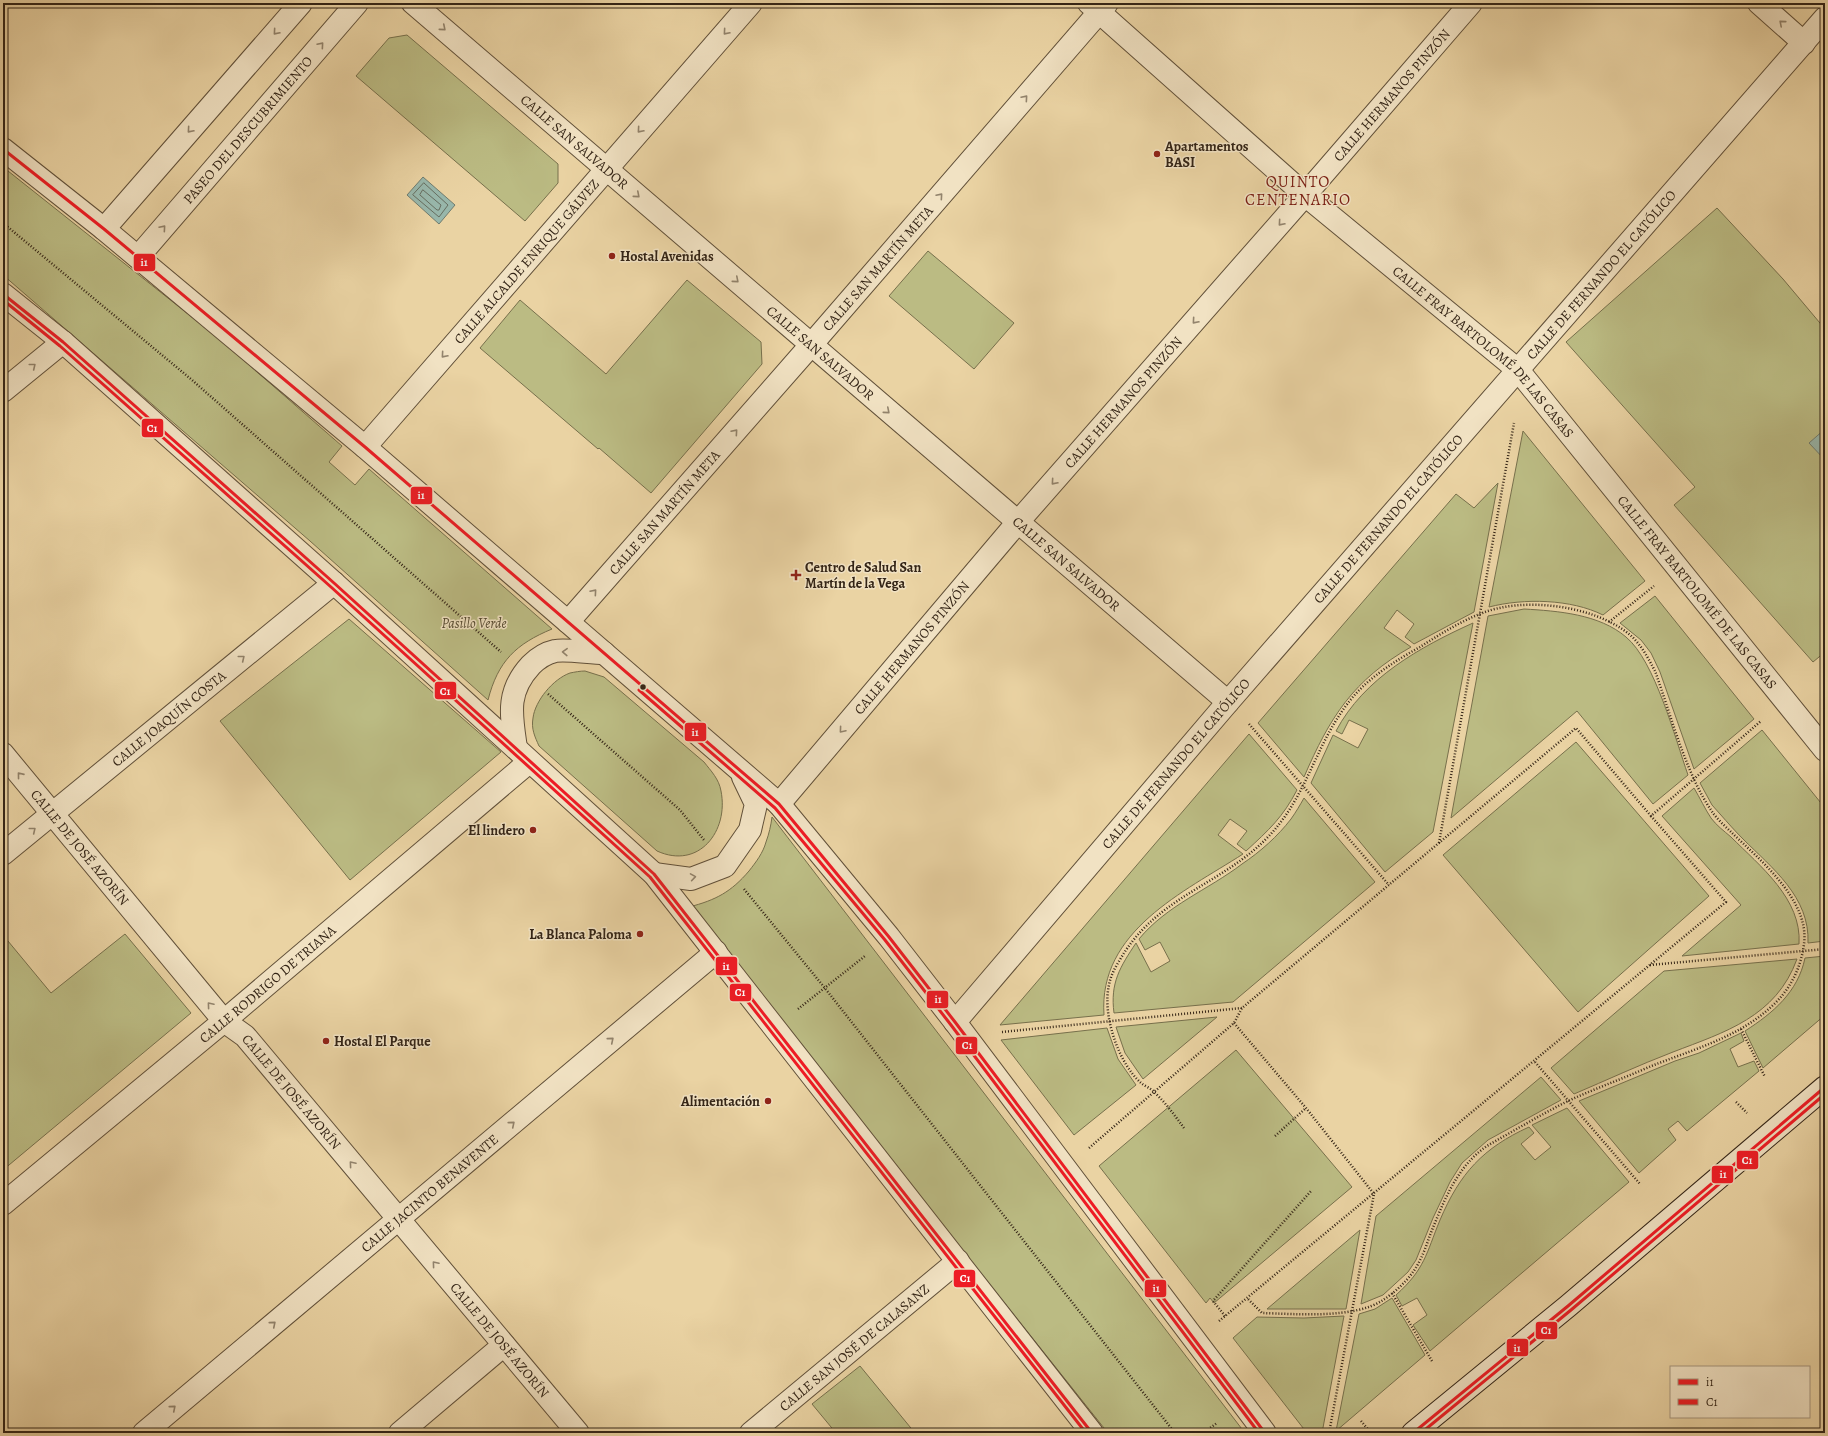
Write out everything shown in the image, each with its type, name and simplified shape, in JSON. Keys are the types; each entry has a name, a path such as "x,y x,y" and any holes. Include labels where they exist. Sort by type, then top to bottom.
{"street":[{"path":"104,229 301,3"},
{"name":"PASEO DEL DESCUBRIMIENTO","path":"138,257 357,3"},
{"name":"CALLE SAN SALVADOR","path":"413,3 607,168 1017,523 1228,702"},
{"name":"CALLE ALCALDE ENRIQUE GÁLVEZ","path":"365,447 752,3"},
{"name":"CALLE HERMANOS PINZÓN","path":"779,804 1017,523 1305,195 1471,3"},
{"path":"1759,3 1804,43"},
{"name":"CALLE FRAY BARTOLOMÉ DE LAS CASAS","path":"1098,6 1305,195 1518,370 1825,750"},
{"name":"CALLE SAN MARTÍN META","path":"568,622 811,345 1098,6"},
{"name":"CALLE DE FERNANDO EL CATÓLICO","path":"955,1022 1228,702 1825,18"},
{"path":"3,149 104,229 365,447 779,804 889,937 955,1022 1265,1433"},
{"path":"3,294 63,342 334,583 654,874 1092,1433"},
{"path":"3,391 63,342"},
{"name":"CALLE JOAQUÍN COSTA","path":"3,854 334,583"},
{"path":"523,755 511,710 513,692 524,673 538,658 554,651 604,654"},
{"name":"CALLE DE JOSÉ AZORÍN","path":"3,754 224,1022 245,1036 578,1433"},
{"name":"CALLE RODRIGO DE TRIANA","path":"3,1204 224,1022 523,755"},
{"path":"654,874 691,879 725,866 750,830 756,804 740,770"},
{"name":"CALLE JACINTO BENAVENTE","path":"144,1433 716,952"},
{"path":"1413,1433 1822,1094"},
{"name":"CALLE SAN JOSÉ DE CALASANZ","path":"751,1433 958,1261"},
{"path":"400,1433 504,1345"}],"path":[{"path":"1438,844 1515,420"},
{"path":"1610,622 1656,584"},
{"path":"1184,1128 1154,1092 1139,1082 1121,1055 1109,1021 1107,998 1109,984 1116,965 1134,937 1168,906 1243,859 1260,845 1282,822 1303,788 1335,721 1349,701 1365,685 1390,665 1414,650 1480,613 1510,606 1530,605 1591,614 1610,622 1629,634 1648,657 1655,671 1694,779 1714,815 1766,866 1785,888 1797,907 1803,922 1805,933 1797,972 1784,994 1770,1008 1741,1029 1706,1045 1677,1055 1569,1101 1488,1145 1465,1165 1454,1183 1442,1207 1422,1258 1413,1272 1383,1300 1371,1306 1344,1313 1262,1313 1248,1298"},
{"path":"1651,816 1766,718"},
{"path":"1245,719 1303,788 1389,885"},
{"path":"1065,1168 1234,1023 1242,1008 1576,728 1726,902 1535,1062 1195,1340"},
{"path":"775,1027 889,937"},
{"path":"1650,965 1825,949"},
{"path":"994,1032 1242,1008"},
{"path":"1234,1023 1306,1108 1374,1194 1329,1433"},
{"path":"1741,1029 1765,1077"},
{"path":"1535,1062 1640,1184"},
{"path":"1275,1136 1306,1108"},
{"path":"1225,1316 1213,1301 1312,1190"},
{"path":"1392,1293 1432,1361"},
{"path":"1361,1421 1371,1433"}],"green space":[{"path":"407,35 558,164 558,183 525,221 356,76 389,38"},
{"name":"Pasillo Verde","path":"3,167 217,337 342,446 329,462 355,485 369,469 552,629 528,641 510,656 503,664 497,675 488,700 310,541 3,275"},
{"path":"1717,208 1783,279 1825,329 1825,652 1813,662 1674,505 1695,487 1566,342"},
{"path":"928,251 1014,323 974,369 889,296"},
{"path":"687,280 761,342 762,364 651,493 480,348 520,300 606,374"},
{"path":"1523,431 1645,581 1603,615 1577,606 1562,603 1532,601 1489,607"},
{"path":"1498,483 1474,612 1414,644 1405,637 1414,624 1397,610 1384,628 1411,647 1373,673 1346,702 1334,718 1304,777 1258,723 1456,494 1474,508"},
{"path":"1655,596 1754,719 1694,769 1660,672 1651,653 1641,640 1620,623"},
{"path":"1524,609 1578,615 1603,623 1626,637 1636,648 1646,663 1663,701 1688,775 1653,804 1577,711 1451,818 1488,616"},
{"path":"349,619 501,752 350,880 220,721"},
{"path":"1473,623 1433,832 1385,872 1311,783 1333,735 1358,748 1368,729 1349,720 1342,734 1336,731 1348,712 1362,695 1395,666 1433,643"},
{"path":"585,671 604,677 704,762 714,775 721,791 722,806 720,820 715,833 708,843 698,851 686,855 672,856 657,851 539,746 534,733 533,722 534,711 541,698 557,680 570,673"},
{"path":"1762,730 1825,808 1825,941 1808,943 1807,927 1803,911 1796,898 1777,873 1712,805 1700,783"},
{"path":"1249,734 1297,790 1292,800 1275,823 1246,851 1237,844 1247,831 1230,819 1218,835 1243,854 1172,899 1149,917 1130,937 1115,960 1106,986 1104,1015 1000,1025"},
{"path":"1576,742 1709,896 1578,1012 1443,855"},
{"path":"1694,788 1713,821 1731,837 1777,884 1794,912 1798,928 1799,944 1682,956 1741,905 1662,816"},
{"path":"1304,798 1375,882 1233,1002 1114,1013 1113,1002 1115,984 1125,960 1136,943 1151,972 1170,961 1160,942 1145,950 1139,939 1150,927 1175,907 1229,873 1275,838 1295,814"},
{"path":"772,817 1245,1433 1108,1433 689,907 715,898 729,890 749,871 763,850 769,833"},
{"path":"125,934 191,1013 3,1170 3,935 51,993"},
{"path":"1825,956 1825,1015 1763,1068 1745,1031 1765,1017 1783,1000 1797,981 1805,958"},
{"path":"1797,959 1788,979 1776,995 1762,1009 1747,1020 1730,1029 1574,1094 1551,1068 1664,971"},
{"path":"1217,1017 1143,1079 1125,1053 1116,1027"},
{"path":"1107,1028 1118,1059 1136,1085 1074,1135 1001,1040"},
{"path":"1741,1033 1744,1041 1730,1049 1738,1067 1754,1061 1759,1071 1687,1131 1678,1121 1668,1129 1676,1140 1639,1173 1579,1101 1675,1061 1699,1053"},
{"path":"1236,1050 1352,1187 1214,1303 1210,1298 1206,1303 1099,1166"},
{"path":"1541,1077 1561,1100 1488,1140 1462,1163 1450,1182 1416,1260 1408,1272 1383,1295 1361,1304 1376,1216"},
{"path":"1567,1108 1629,1182 1430,1351 1413,1325 1427,1315 1417,1298 1402,1306 1396,1295 1406,1286 1419,1269 1428,1252 1448,1203 1465,1175 1475,1164 1498,1144 1529,1127 1534,1133 1521,1144 1535,1160 1551,1147 1532,1125"},
{"path":"1360,1230 1346,1309 1267,1309"},
{"path":"1392,1298 1425,1355 1336,1431 1359,1314 1375,1309"},
{"path":"1344,1316 1322,1433 1307,1433 1233,1338 1257,1317 1304,1318"},
{"path":"860,1366 915,1433 836,1433 812,1404"}],"water":[{"path":"423,177 455,205 439,224 407,195"},
{"path":"1825,429 1825,460 1809,443"}],"transit line":[{"name":"i1","path":"3,149 104,229 365,447 779,804 889,937 955,1022 1265,1433"},
{"name":"i1","path":"3,294 63,342 334,583 654,874 1092,1433"},
{"name":"C1","path":"3,300 60,346 331,587 650,877 1086,1433"},
{"name":"C1","path":"639,690 775,808 885,940 951,1025 1259,1433"},
{"name":"i1","path":"1413,1433 1568,1306 1825,1087"},
{"name":"C1","path":"1421,1433 1571,1310 1825,1094"}],"place":[{"name":"Apartamentos BASI","path":"1157,154"},
{"name":"Hostal Avenidas","path":"612,256"},
{"name":"Centro de Salud San Martín de la Vega","path":"796,575"},
{"name":"El lindero","path":"533,830"},
{"name":"La Blanca Paloma","path":"640,934"},
{"name":"Hostal El Parque","path":"326,1041"},
{"name":"Alimentación","path":"768,1101"}],"district":[{"name":"QUINTO CENTENARIO","path":"1298,191"}]}
